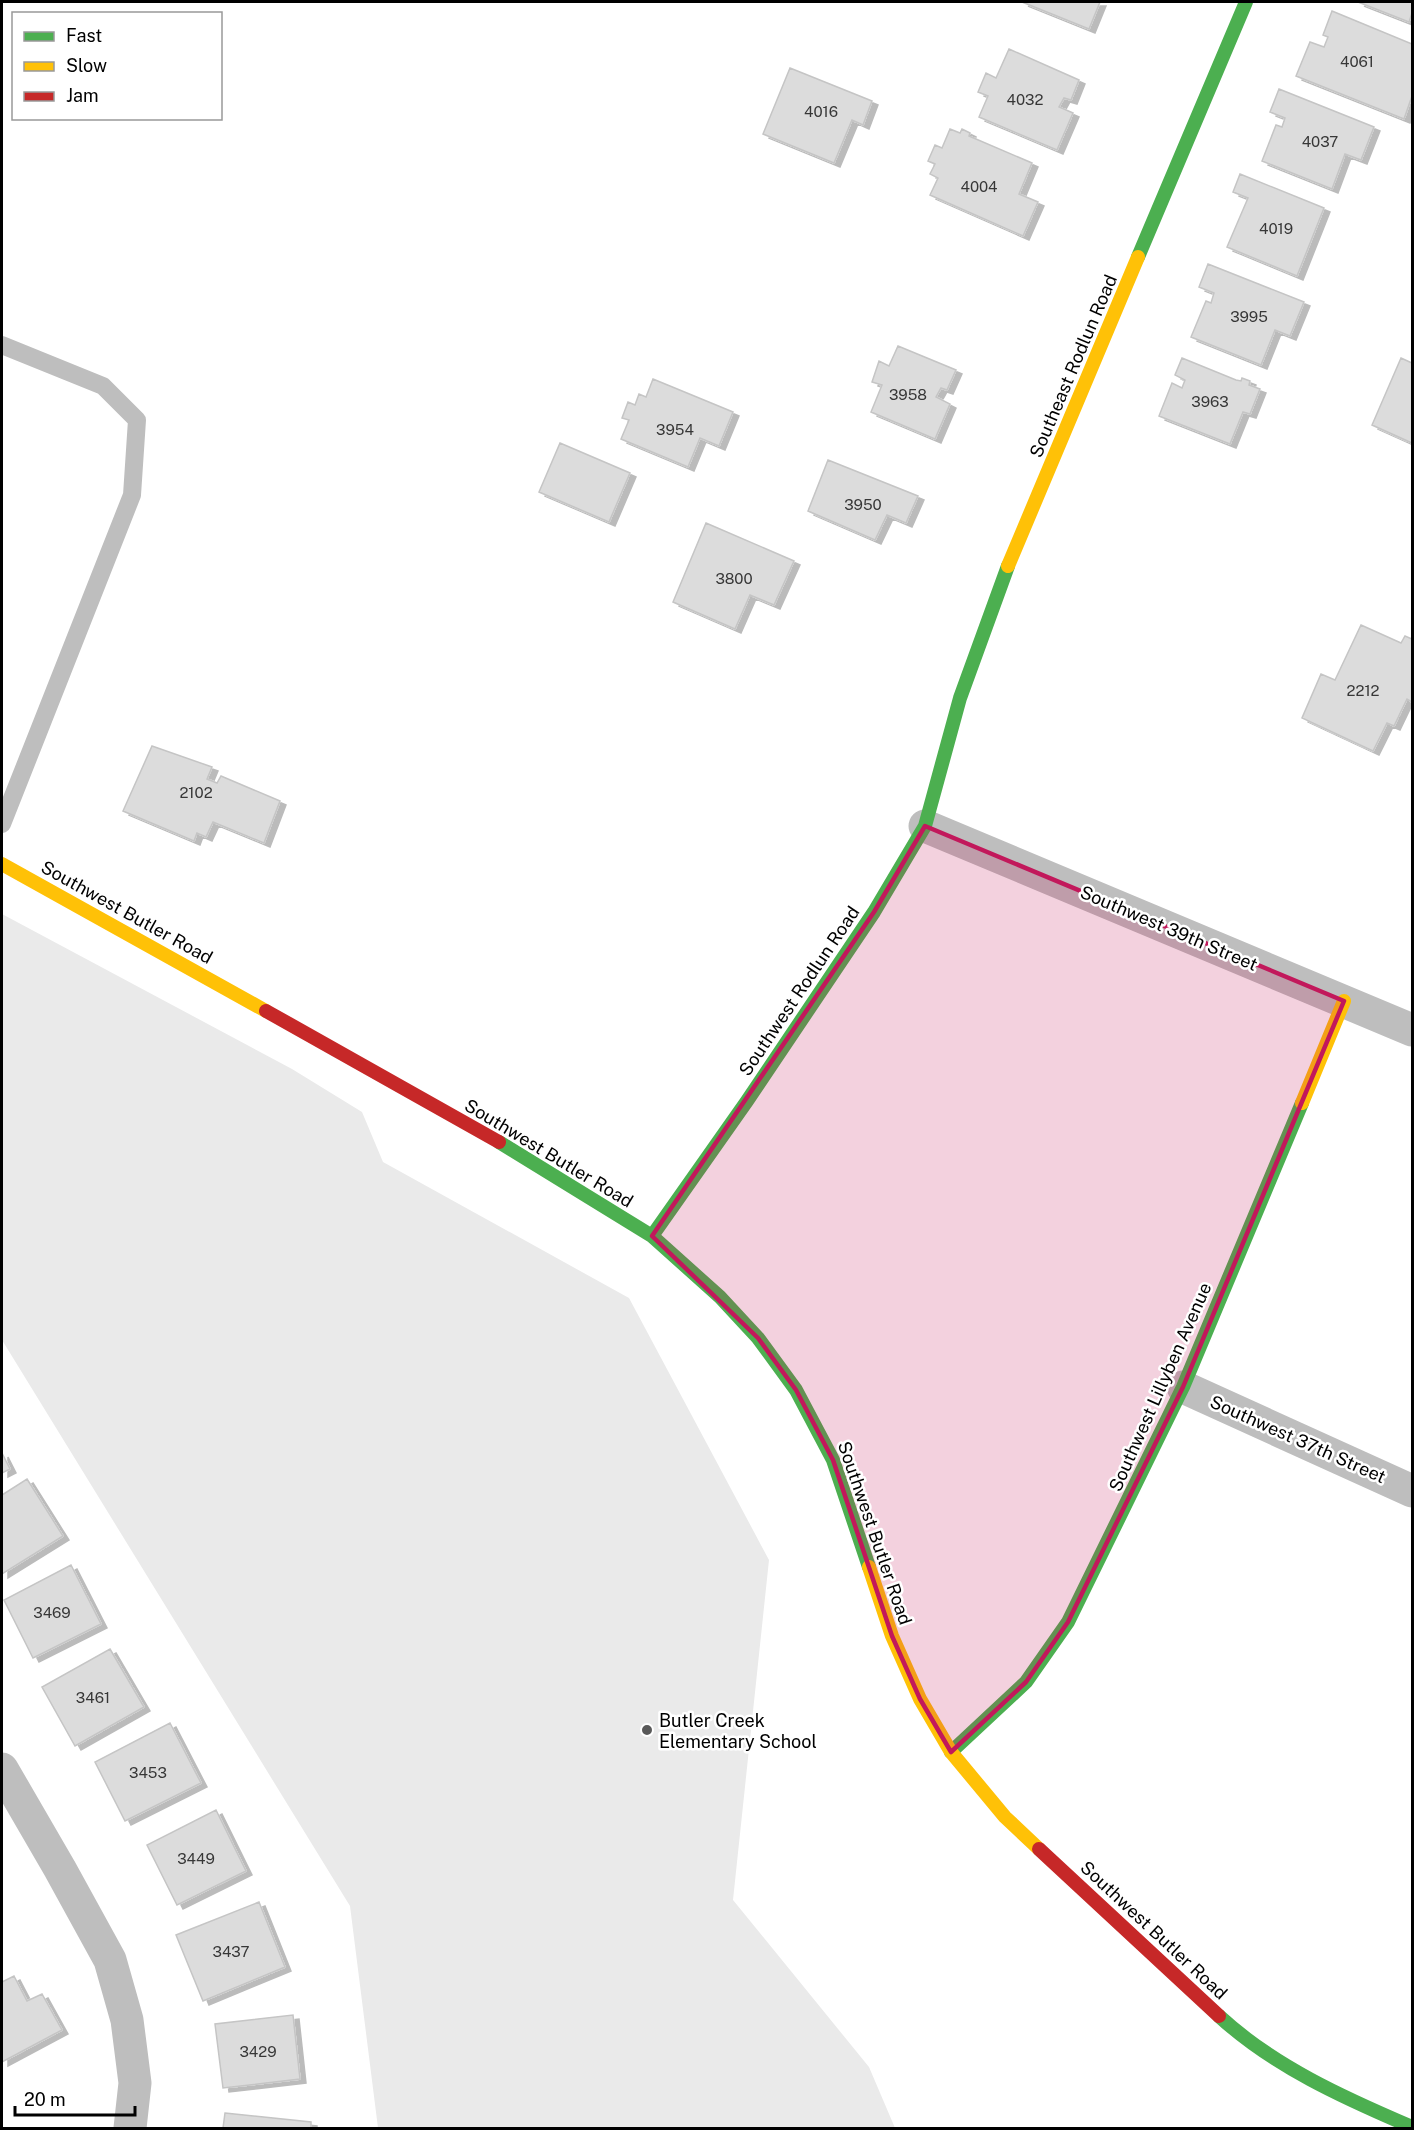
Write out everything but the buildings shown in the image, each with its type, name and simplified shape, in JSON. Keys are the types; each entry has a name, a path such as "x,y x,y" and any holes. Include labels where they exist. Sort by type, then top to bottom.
{"street":[{"name":"Southeast Rodlun Road","path":"945,750 960,698 1014,550 1246,2"},
{"name":"Southwest Rodlun Road","path":"652,1236 747,1101 861,931 925,826 945,750"},
{"name":"Southwest 39th Street","path":"925,826 1413,1030"},
{"name":"Southwest Butler Road","path":"2,864 492,1137 652,1236 720,1297 750,1329 796,1390 833,1460 892,1636 920,1699 951,1752 1005,1817 1232,2028 1289,2067 1346,2099 1413,2127"},
{"name":"Southwest Lillyben Avenue","path":"951,1752 1026,1683 1068,1622 1183,1388 1344,1001"},
{"name":"Southwest 37th Street","path":"1183,1388 1413,1491"},
{"path":"2,1769 110,1960 127,2020 134,2073 130,2128"}],"lane":[{"path":"2,345 103,386 136,420 132,495 2,824"}],"highlighted area":[{"path":"925,826 1344,1001 1183,1387 1068,1622 1026,1682 951,1752 920,1699 892,1636 833,1460 796,1390 758,1338 652,1236 874,912"}],"shaded area":[{"path":"2,914 292,1069 362,1112 383,1162 629,1298 769,1560 733,1900 869,2067 895,2128 378,2128 350,1906 2,1340"}],"traffic: fast":[{"path":"1138,257 1246,2"},
{"path":"652,1236 747,1101 874,912 925,826 960,698 1008,566"},
{"path":"951,1752 1026,1682 1068,1622 1183,1387 1302,1103"},
{"path":"499,1142 652,1236 720,1297 758,1338 796,1390 833,1460 869,1567"},
{"path":"1219,2016 1262,2050 1310,2079 1412,2127"}],"traffic: slow":[{"path":"1008,566 1138,257"},
{"path":"2,864 266,1011"},
{"path":"1302,1103 1344,1001"},
{"path":"869,1567 892,1636 920,1699 951,1752 1005,1817 1039,1849"}],"traffic: jam":[{"path":"266,1011 499,1142"},
{"path":"1039,1849 1219,2016"}],"place":[{"name":"Butler Creek Elementary School","path":"647,1730"}]}
